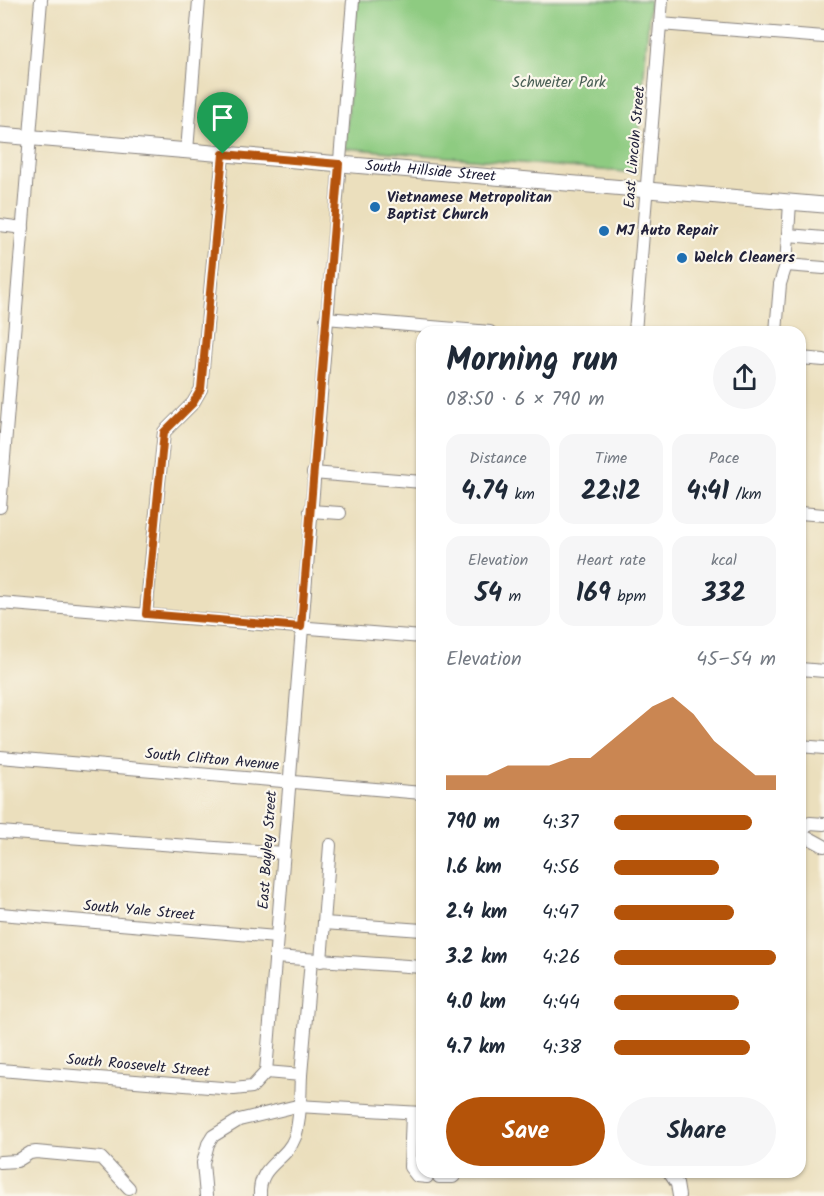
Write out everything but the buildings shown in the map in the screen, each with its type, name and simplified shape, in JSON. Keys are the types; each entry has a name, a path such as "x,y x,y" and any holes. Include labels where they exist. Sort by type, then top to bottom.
{"main road":[{"name":"South Hillside Street","path":"0,135 824,205"}],"street":[{"path":"0,507 4,404 23,228 41,0"},
{"path":"187,151 199,0"},
{"name":"East Bayley Street","path":"266,1072 353,0"},
{"name":"East Lincoln Street","path":"635,326 662,0"},
{"path":"660,24 824,37"},
{"path":"146,614 164,432 193,403 201,389 223,154"},
{"path":"777,326 780,284 786,265 790,202"},
{"path":"0,225 23,228"},
{"path":"788,235 824,238"},
{"path":"786,265 824,268"},
{"path":"326,318 420,326"},
{"path":"806,358 824,360"},
{"path":"313,473 416,482"},
{"path":"310,511 340,513"},
{"path":"806,514 824,515"},
{"path":"0,603 416,637"},
{"path":"806,670 824,671"},
{"path":"806,746 824,748"},
{"name":"South Clifton Avenue","path":"0,757 416,793"},
{"path":"806,827 810,823 824,824"},
{"path":"0,832 283,853"},
{"path":"806,836 824,846"},
{"path":"260,1196 261,1182 267,1169 284,1153 295,1136 316,960 324,923 330,845"},
{"name":"South Yale Street","path":"0,915 276,938"},
{"path":"324,923 416,930"},
{"path":"275,957 416,967"},
{"name":"South Roosevelt Street","path":"0,1070 234,1089 252,1087 266,1072"},
{"path":"266,1072 301,1075"},
{"path":"206,1196 203,1163 205,1152 213,1136 239,1120 299,1106 416,1113"},
{"path":"416,1121 410,1167 416,1175"},
{"path":"0,1162 16,1161 36,1152 96,1157 105,1161 129,1188"},
{"path":"673,1178 677,1184 679,1196"}],"green space":[{"name":"Schweiter Park","path":"357,0 650,0 636,173 345,148"}],"place":[{"name":"Vietnamese Metropolitan Baptist Church","path":"375,207"},
{"name":"MJ Auto Repair","path":"604,231"},
{"name":"Welch Cleaners","path":"682,258"}],"route":[{"path":"223,154 339,164 301,627 146,614 164,432 193,403 201,389 223,154"}]}
